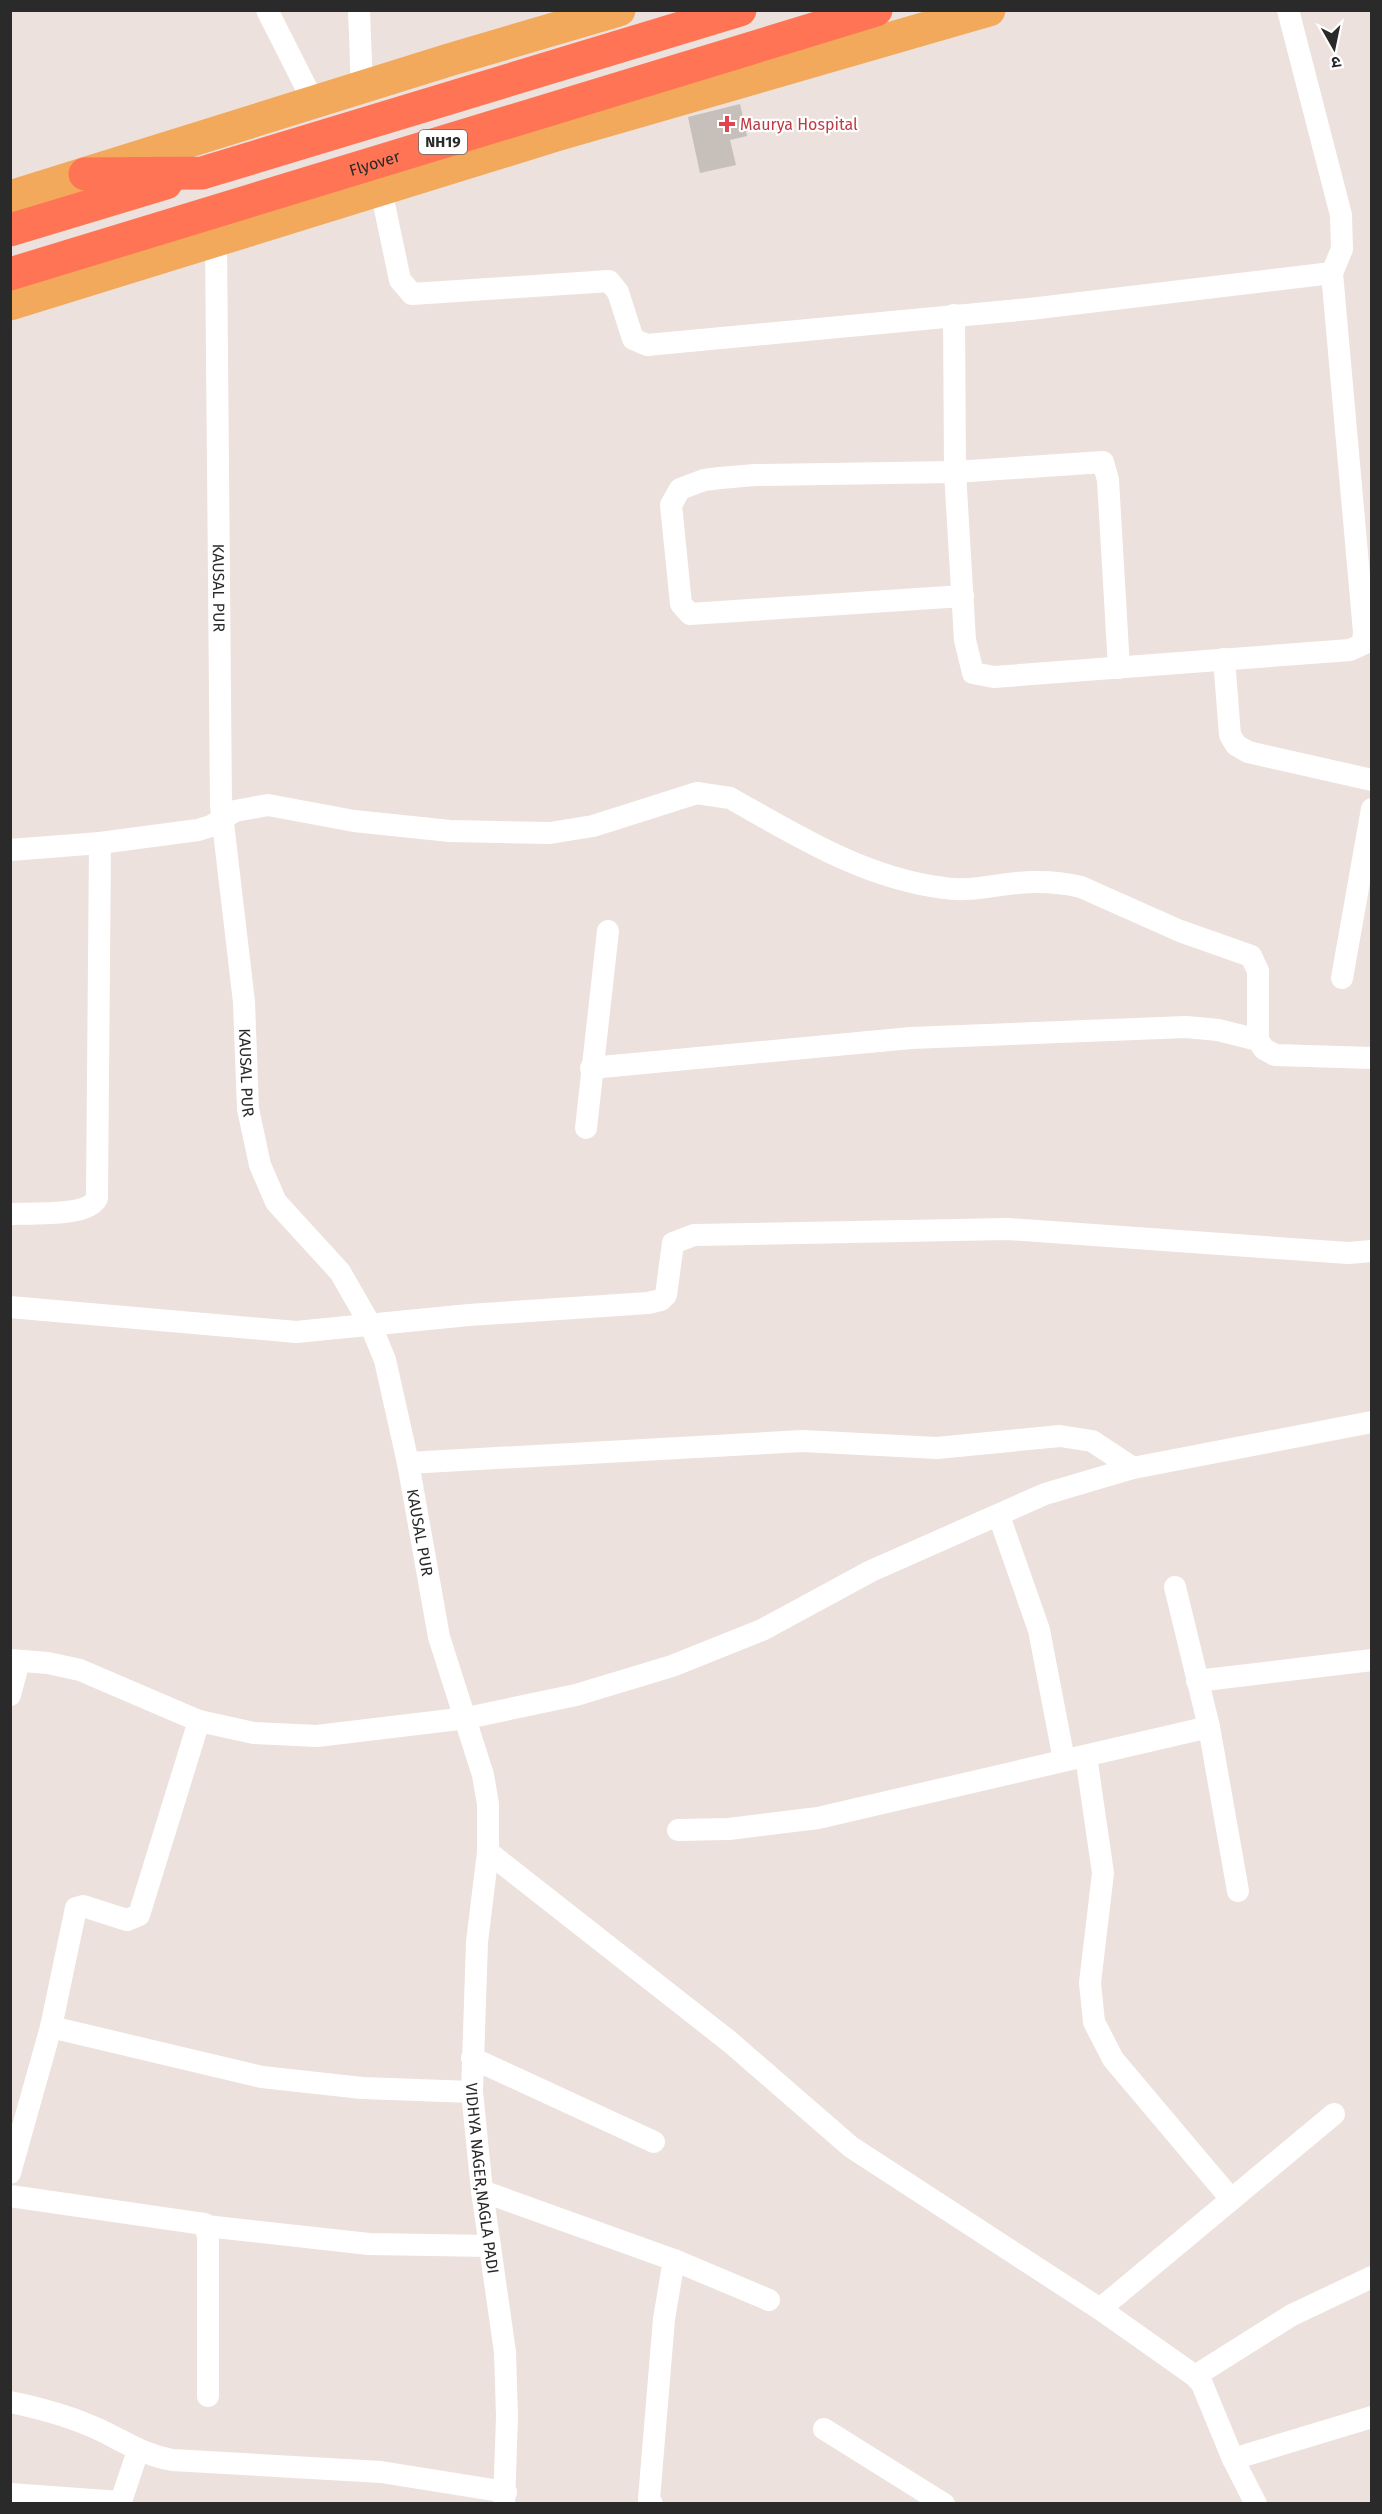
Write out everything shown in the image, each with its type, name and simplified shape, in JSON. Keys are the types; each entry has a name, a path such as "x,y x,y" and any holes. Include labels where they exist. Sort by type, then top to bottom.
{"highway":[{"name":"NH19","path":"10,230 740,10"},
{"name":"Flyover","path":"10,274 876,10"},
{"path":"85,174 202,173"}],"main road":[{"path":"10,197 362,89 452,59 619,10"},
{"path":"10,304 556,135 989,10"}],"street":[{"path":"267,10 314,103"},
{"path":"359,10 362,89"},
{"path":"954,315 955,472 965,640 970,669 978,676 1119,668 1350,650 1363,644 1332,273 1342,249 1341,215 1288,10"},
{"path":"381,190 400,280 412,294 609,281 618,292 633,339 647,345 1030,309 1332,273"},
{"name":"KAUSAL PUR","path":"216,242 222,820 244,1002 248,1109 260,1165 276,1202 340,1272 371,1326 390,1377 439,1636 467,1718 483,1775 488,1804 488,1852"},
{"path":"963,597 690,614 681,604 671,505 680,489 704,480 720,478 755,475 955,472 1100,461 1105,464 1108,480 1119,668"},
{"path":"1224,659 1230,735 1236,745 1248,752 1371,780"},
{"path":"10,850 100,843 198,830 245,807 268,805 354,821 450,831 550,833 593,826 697,793 718,794 730,798 835,856 899,879 959,889 1034,882 1067,884 1081,887 1180,931 1247,953 1256,962 1258,971 1258,1040 1264,1049 1275,1055 1371,1058"},
{"path":"1342,978 1371,809"},
{"path":"10,1214 77,1211 92,1206 97,1198 100,843"},
{"path":"586,1128 608,930"},
{"path":"591,1068 911,1038 1204,1027 1258,1040"},
{"path":"10,1307 283,1332 371,1326 469,1315 656,1302 666,1295 671,1245 676,1240 694,1235 1008,1229 1348,1253 1371,1251"},
{"path":"10,1695 15,1660 48,1663 80,1670 199,1721 254,1733 293,1737 344,1734 467,1718 576,1695 672,1666 762,1630 871,1571 1045,1494 1133,1468 1371,1422"},
{"path":"408,1463 803,1442 937,1448 1060,1436 1092,1441 1133,1468"},
{"path":"999,1516 1040,1630 1103,1873 1090,1983 1094,2022 1113,2059 1231,2199"},
{"path":"1175,1587 1209,1727 1238,1891"},
{"path":"1197,1681 1371,1660"},
{"path":"10,2173 51,2027 76,1908 83,1906 128,1920 137,1917 142,1911 199,1721"},
{"path":"678,1830 729,1829 818,1818 1209,1727"},
{"path":"488,1852 748,2056 851,2147 1100,2309 1196,2376 1208,2394 1233,2459 1256,2504"},
{"name":"VIDHYA NAGER,NAGLA PADI","path":"488,1852 477,1942 472,2092 482,2191 505,2352 505,2498"},
{"path":"51,2027 262,2077 362,2088 472,2092"},
{"path":"472,2058 654,2142"},
{"path":"1100,2309 1334,2114"},
{"path":"482,2191 674,2260 769,2300"},
{"path":"10,2196 202,2223 206,2226 369,2244 490,2246"},
{"path":"206,2226 208,2396"},
{"path":"651,2503 664,2319 674,2260"},
{"path":"1196,2376 1292,2315 1371,2277"},
{"path":"10,2402 99,2430 138,2451 172,2460 381,2472 505,2498"},
{"path":"1233,2459 1371,2417"},
{"path":"824,2428 944,2504"},
{"path":"10,2494 120,2503 138,2451"}],"building":[{"path":"740,104 747,136 730,140 736,165 700,173 688,117"}],"place":[{"name":"Maurya Hospital","path":"727,124"}]}
